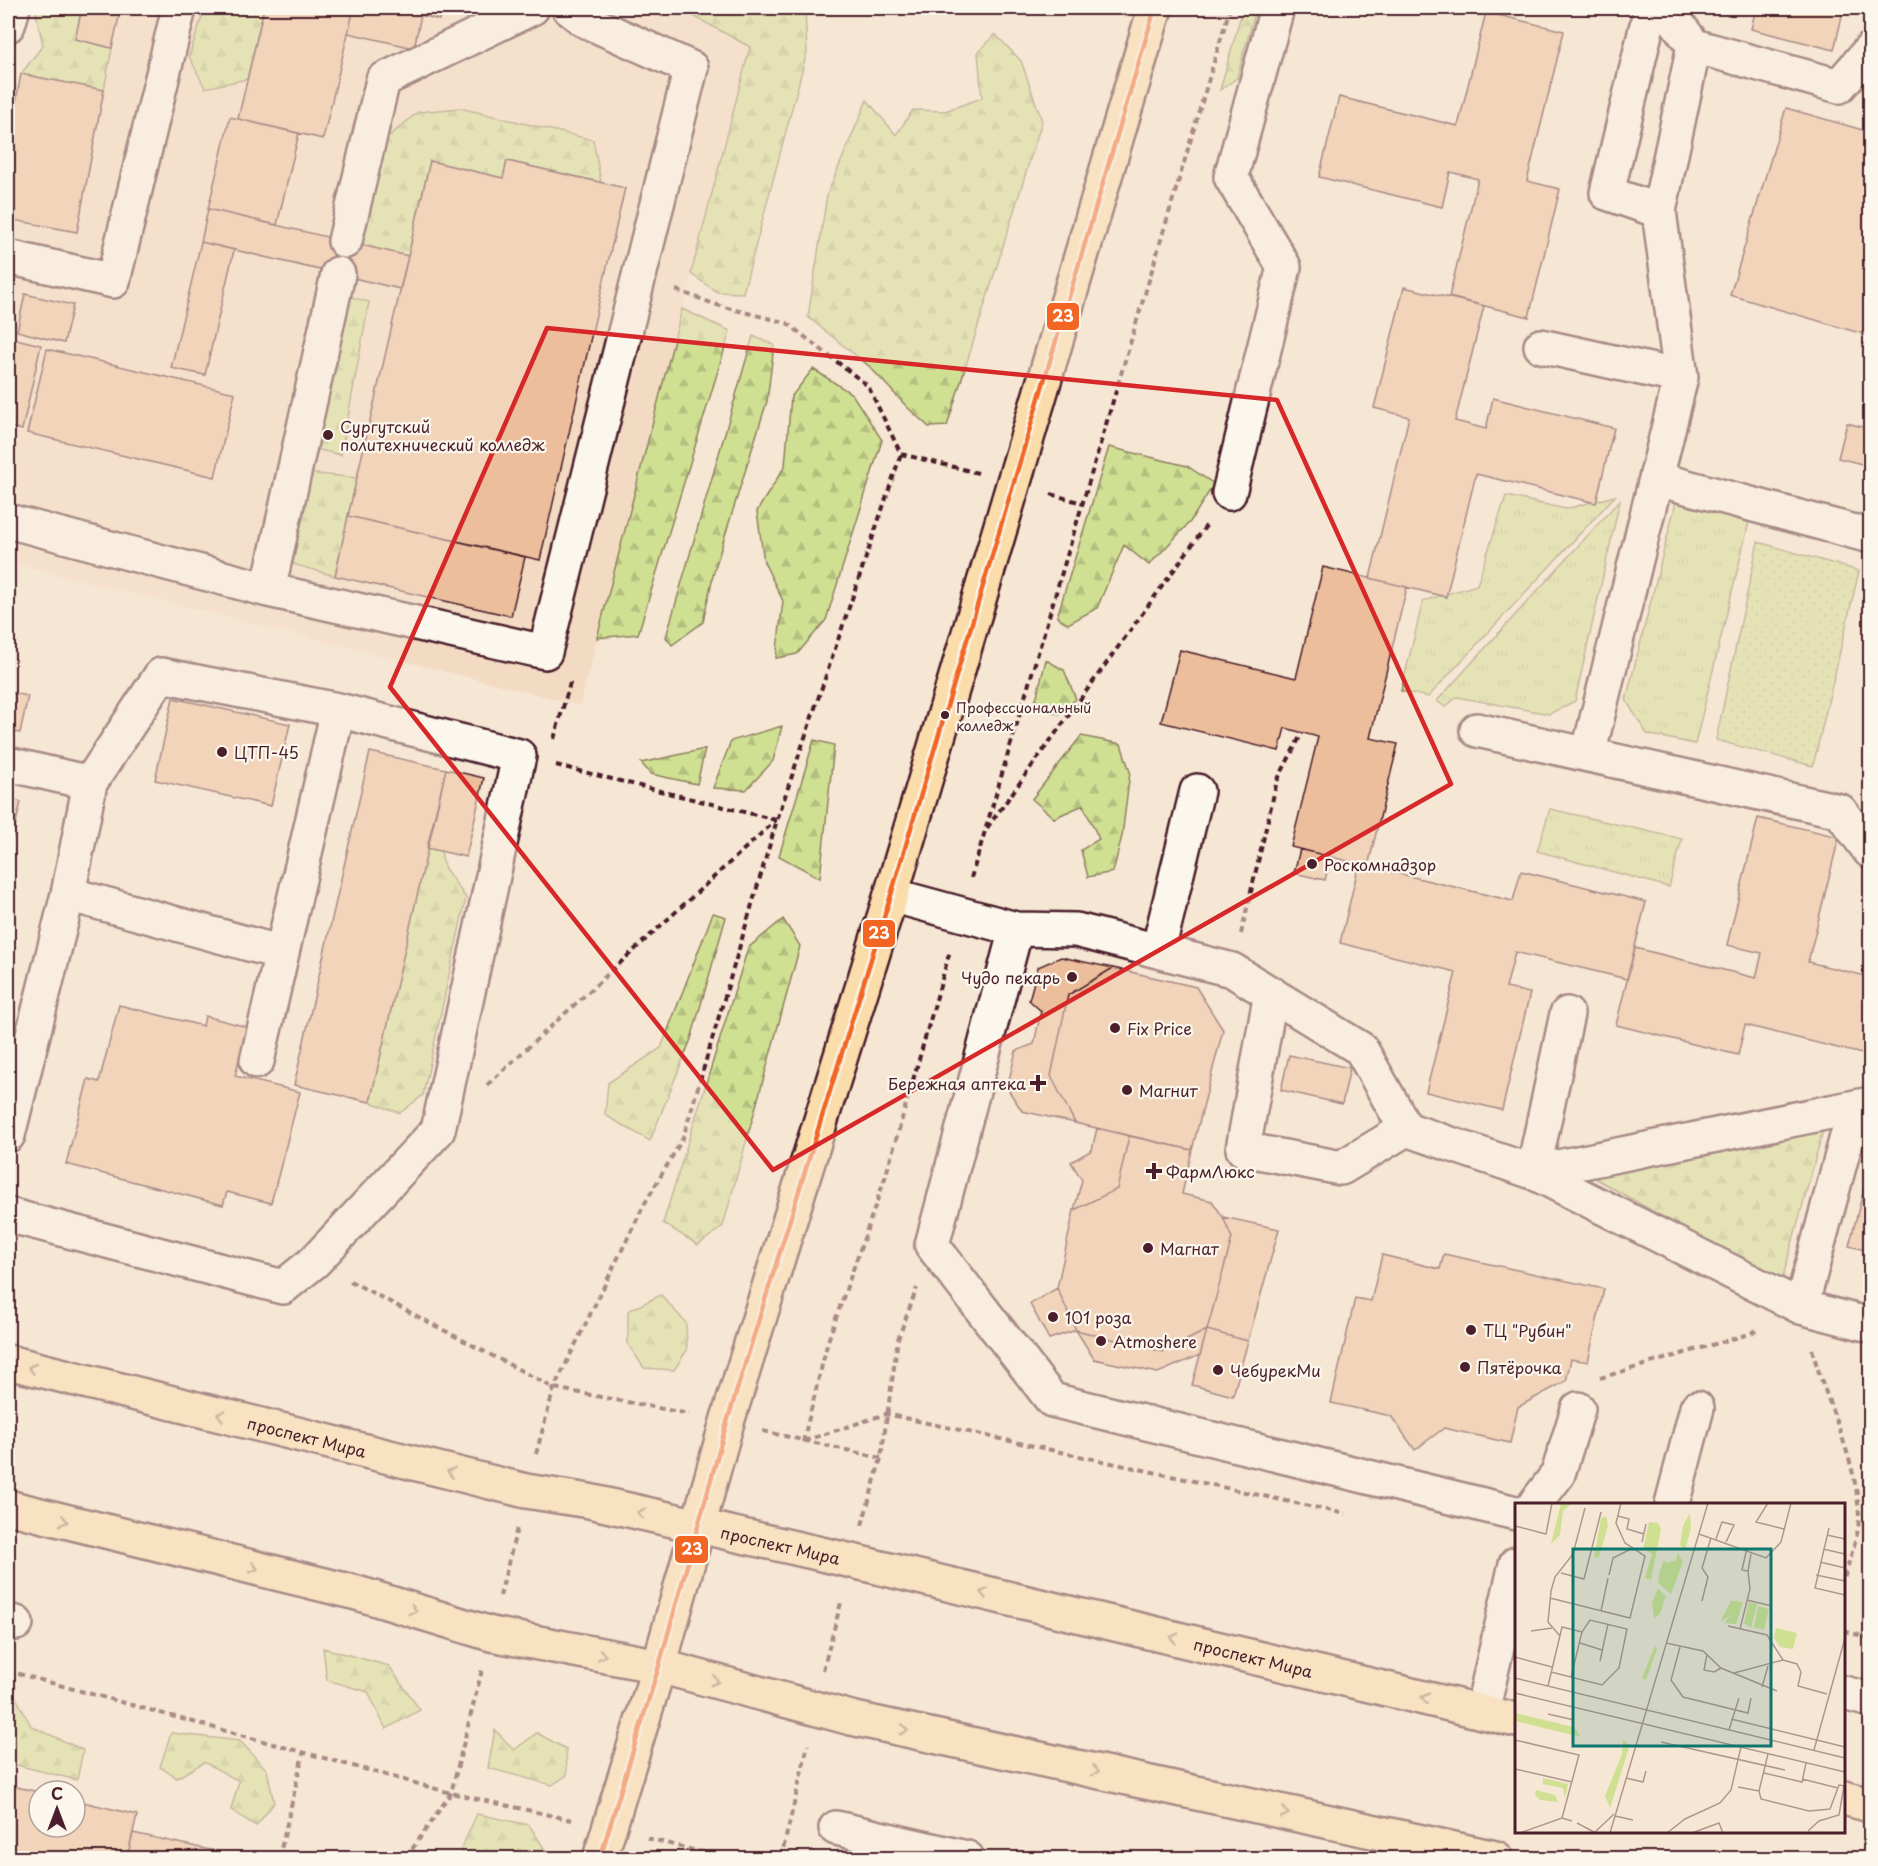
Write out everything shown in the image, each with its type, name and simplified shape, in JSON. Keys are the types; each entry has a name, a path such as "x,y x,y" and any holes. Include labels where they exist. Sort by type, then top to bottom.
{"main road":[{"path":"604,1843 659,1666 727,1422 891,895 1155,8"},
{"name":"проспект Мира","path":"8,1362 526,1491 589,1500 1515,1720"},
{"path":"8,1507 357,1593 491,1634 659,1666 851,1718 1496,1858"},
{"path":"1845,1798 1870,1805"}],"lane":[{"path":"8,25 13,8"},
{"path":"8,257 113,280 179,8"},
{"path":"345,242 383,80 532,8"},
{"path":"8,521 268,590 545,652 691,68 584,20 569,8"},
{"path":"1229,493 1284,267 1231,177 1277,8"},
{"path":"1651,8 1607,193 1659,212"},
{"path":"1666,8 1694,46 1839,86 1870,50"},
{"path":"1588,755 1682,378 1659,212 1694,46"},
{"path":"268,590 338,274"},
{"path":"1541,346 1682,378"},
{"path":"1657,479 1870,536"},
{"path":"8,1135 68,894 90,783 161,675 338,710 519,756 438,1130 314,1262 283,1287 8,1215"},
{"path":"257,1061 338,710"},
{"path":"1477,730 1840,811 1870,851"},
{"path":"8,764 90,783"},
{"path":"1158,951 1197,791"},
{"path":"68,894 282,953"},
{"path":"891,895 1016,928 1076,930 1232,970 1361,1049 1406,1129 1533,1172 1801,1307 1870,1325"},
{"path":"1016,928 932,1245 1052,1400 1515,1514"},
{"path":"1271,993 1243,1149 1341,1168 1406,1129"},
{"path":"1533,1172 1567,1014"},
{"path":"1533,1172 1863,1106 1801,1307"},
{"path":"1672,1503 1696,1408"},
{"path":"1536,1503 1558,1474 1578,1409"},
{"path":"1482,1712 1510,1614 1515,1572"},
{"path":"1845,1694 1870,1700"},
{"path":"836,1828 967,1858"}],"path":[{"path":"803,1442 828,1341 885,1178 960,913 1230,8"},
{"path":"406,1858 451,1793 554,1388 645,1203 683,1138 777,820 901,454 868,386 788,323 720,306 639,276"},
{"path":"901,454 1014,482 1082,503"},
{"path":"985,832 1229,493"},
{"path":"558,725 570,683"},
{"path":"1232,970 1277,781 1302,733"},
{"path":"519,756 777,820"},
{"path":"482,1090 777,820"},
{"path":"314,1262 554,1388 727,1422 803,1442 880,1458"},
{"path":"1578,1409 1596,1379 1749,1335 1801,1307 1823,1390 1852,1460 1859,1519 1845,1576"},
{"path":"803,1442 886,1414 1353,1516"},
{"path":"1845,1631 1870,1638"},
{"path":"8,1671 451,1793 604,1843 697,1851 746,1858"},
{"path":"279,1858 303,1754"}],"highlighted area":[{"path":"547,328 1277,400 1451,784 773,1170 390,687"}],"shaded area":[{"name":"Сургутский политехнический колледж","path":"121,8 679,8 750,47 580,705 8,562 8,145 21,74 112,48"}],"green space":[{"path":"35,8 82,8 75,39 112,48 104,90 21,74 43,45"},
{"path":"205,8 264,8 247,79 205,88 189,56"},
{"path":"679,8 805,8 807,52 743,293 717,292 691,274 750,47"},
{"path":"1243,8 1256,8 1237,78 1220,90"},
{"path":"995,34 1021,61 1042,121 947,426 929,427 870,367 808,317 827,195 867,100 896,135 913,110 945,111 982,98 978,52"},
{"path":"460,108 593,140 601,182 507,161 503,178 430,161 408,256 361,245 387,138 418,112"},
{"path":"351,297 369,302 341,455 315,449"},
{"path":"682,309 730,331 638,634 597,638"},
{"path":"753,336 774,345 767,401 714,571 703,622 672,645 666,637"},
{"path":"813,369 852,394 882,440 826,620 797,654 776,658 783,601 764,562 757,511 785,466 791,397"},
{"path":"1109,447 1187,466 1214,484 1190,522 1149,565 1124,545 1097,608 1068,624 1057,617"},
{"path":"308,473 357,478 335,576 293,564"},
{"path":"1506,496 1566,509 1615,496 1428,697 1401,691 1423,601 1477,585"},
{"path":"1677,498 1750,518 1695,744 1647,734 1626,700"},
{"path":"1620,500 1575,701 1549,714 1457,697 1445,707 1437,701"},
{"path":"1758,542 1859,571 1813,766 1716,740"},
{"path":"1046,660 1064,670 1076,699 1059,714 1034,707"},
{"path":"782,726 773,761 746,790 713,788 731,741"},
{"path":"1081,736 1121,744 1130,772 1122,836 1113,872 1088,877 1081,850 1099,839 1083,805 1054,818 1032,799"},
{"path":"814,740 834,745 820,878 779,856"},
{"path":"705,749 697,784 651,774 641,763"},
{"path":"1550,809 1682,839 1669,887 1537,851"},
{"path":"427,848 441,851 444,867 466,898 423,1095 400,1113 370,1102"},
{"path":"713,913 726,917 691,1039 650,1141 605,1115 608,1083 661,1048"},
{"path":"783,919 800,946 723,1226 698,1245 663,1223 748,948"},
{"path":"1825,1123 1781,1284 1586,1173"},
{"path":"661,1295 686,1323 687,1350 674,1370 644,1368 628,1344 628,1311"},
{"path":"323,1648 389,1666 420,1710 386,1729 368,1692 327,1680"},
{"path":"8,1682 31,1726 83,1750 77,1779 8,1763"},
{"path":"495,1730 514,1750 537,1733 566,1749 567,1775 552,1785 488,1768"},
{"path":"171,1733 240,1741 267,1770 274,1803 256,1826 231,1810 239,1781 204,1762 177,1778 160,1767"},
{"path":"477,1814 529,1825 549,1856 548,1858 464,1858 461,1849"}],"building":[{"path":"82,8 121,8 112,48 75,39"},
{"path":"264,8 354,8 323,139 238,119"},
{"path":"354,8 442,8 439,20 421,15 414,48 348,33"},
{"path":"1756,8 1844,8 1834,50 1751,29"},
{"path":"1486,12 1564,31 1527,181 1560,189 1529,317 1449,297 1478,179 1450,172 1442,207 1319,177 1339,97 1458,126"},
{"path":"21,74 104,90 77,232 8,219 8,145"},
{"path":"1786,108 1870,132 1870,336 1730,295"},
{"path":"230,117 299,133 277,225 208,209"},
{"path":"430,161 503,178 507,161 625,188 540,560 348,516"},
{"path":"208,209 408,256 400,289 201,242"},
{"path":"201,242 234,250 205,375 171,368"},
{"path":"1404,287 1484,306 1455,421 1486,429 1493,398 1614,428 1596,503 1476,474 1446,597 1370,578 1409,417 1374,408"},
{"path":"25,294 73,305 64,343 17,331"},
{"path":"8,337 41,345 22,430 8,426"},
{"path":"47,349 235,393 215,477 27,433"},
{"path":"1847,423 1870,429 1870,466 1838,458"},
{"path":"348,516 525,557 511,616 335,576"},
{"path":"1323,567 1407,587 1370,738 1398,744 1368,866 1291,847 1318,737 1285,728 1279,751 1161,722 1180,650 1296,678"},
{"path":"8,692 28,696 20,733 8,731"},
{"name":"ЦТП-45","path":"173,698 290,724 271,806 155,780"},
{"path":"370,752 446,769 370,1102 294,1085"},
{"path":"446,769 484,778 466,857 427,848"},
{"path":"8,799 21,802 9,851 8,851"},
{"path":"1758,818 1839,837 1808,962 1870,977 1870,1056 1745,1025 1738,1055 1616,1025 1635,948 1756,978 1762,953 1727,945"},
{"path":"1300,849 1331,857 1325,880 1294,873"},
{"path":"1359,864 1513,901 1521,871 1646,902 1627,979 1515,952 1506,988 1530,993 1502,1110 1426,1092 1456,972 1340,943"},
{"path":"1061,957 1113,968 1068,995 1051,1076 1075,1123 1022,1111 1007,1088 1016,1051 1034,1044 1041,1011 1029,1000 1038,967"},
{"path":"1113,968 1196,987 1223,1030 1192,1150 1075,1123 1051,1076 1068,995"},
{"path":"119,1005 203,1026 205,1016 247,1027 235,1076 300,1092 271,1203 227,1192 223,1205 66,1164 88,1079 99,1082"},
{"path":"1289,1055 1350,1068 1342,1104 1281,1090"},
{"path":"1097,1128 1129,1136 1117,1189 1074,1210 1082,1180 1071,1162 1092,1150"},
{"name":"Магнат","path":"1129,1136 1192,1150 1182,1194 1212,1201 1223,1217 1232,1238 1207,1330 1163,1352 1076,1330 1057,1288 1074,1210 1117,1189"},
{"path":"1868,1173 1870,1173 1870,1251 1849,1246"},
{"path":"1223,1217 1279,1229 1248,1341 1207,1330 1232,1238"},
{"name":"ТЦ \"Рубин\"","path":"1444,1254 1604,1289 1588,1362 1571,1359 1566,1381 1518,1407 1510,1443 1444,1428 1415,1450 1391,1416 1331,1403 1355,1298 1371,1301 1382,1255 1440,1269"},
{"name":"101 роза","path":"1057,1288 1076,1330 1049,1339 1030,1304"},
{"name":"Atmoshere","path":"1076,1330 1163,1352 1207,1330 1200,1355 1158,1373 1094,1359"},
{"name":"ЧебурекМи","path":"1207,1330 1248,1341 1233,1396 1192,1385"},
{"path":"8,1785 27,1789 27,1839 87,1839 87,1803 137,1815 127,1858 8,1858"},
{"path":"133,1833 215,1851 213,1858 127,1858"}],"transit line":[{"name":"23","path":"600,1858 659,1666 727,1422 891,895 1155,8"}],"place":[{"name":"Сургутский политехнический колледж","path":"328,435"},
{"name":"Профессиональный колледж","path":"945,715"},
{"name":"ЦТП-45","path":"222,752"},
{"name":"Роскомнадзор","path":"1312,864"},
{"name":"Чудо пекарь","path":"1072,977"},
{"name":"Fix Price","path":"1115,1028"},
{"name":"Бережная аптека","path":"1038,1083"},
{"name":"Магнит","path":"1127,1090"},
{"name":"ФармЛюкс","path":"1154,1171"},
{"name":"Магнат","path":"1148,1248"},
{"name":"101 роза","path":"1053,1317"},
{"name":"ТЦ \"Рубин\"","path":"1471,1330"},
{"name":"Atmoshere","path":"1101,1341"},
{"name":"Пятёрочка","path":"1465,1367"},
{"name":"ЧебурекМи","path":"1218,1370"}]}
